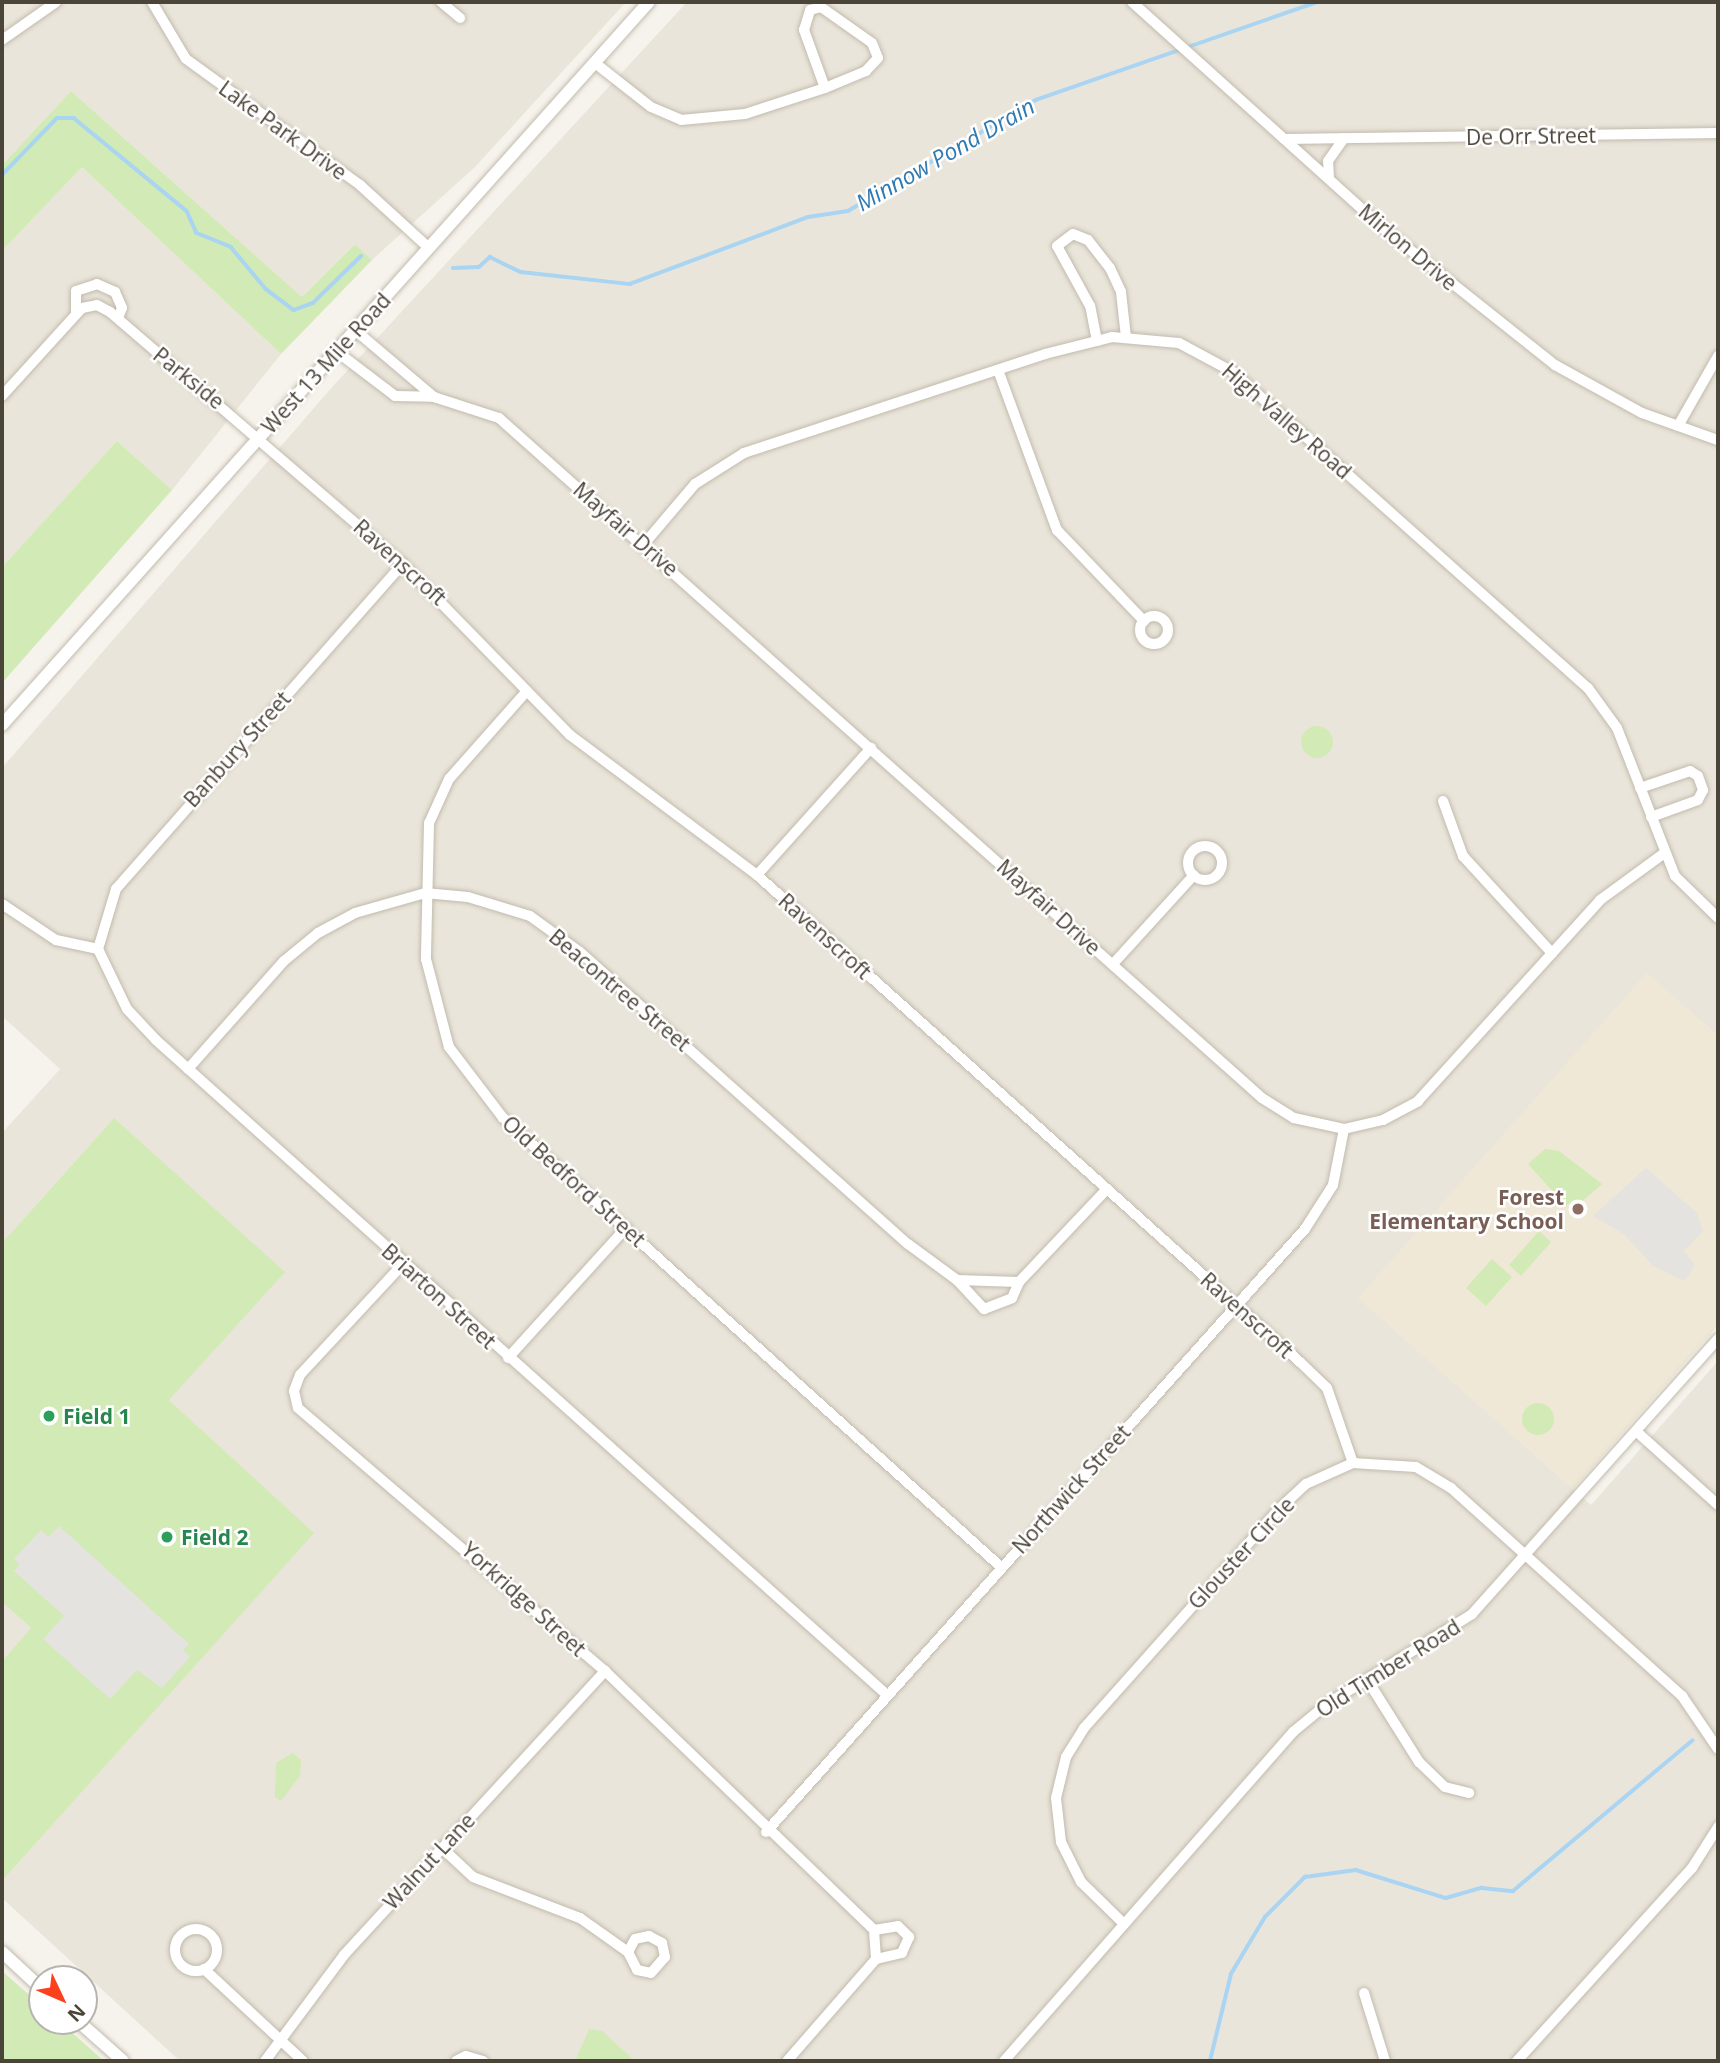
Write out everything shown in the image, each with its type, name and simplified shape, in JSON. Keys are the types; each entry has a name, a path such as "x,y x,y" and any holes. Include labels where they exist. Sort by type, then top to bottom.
{"street":[{"path":"2,40 56,2"},
{"name":"Lake Park Drive","path":"152,2 187,59 360,186 429,248"},
{"path":"441,2 460,18"},
{"name":"West 13 Mile Road","path":"2,725 649,2"},
{"name":"Mirlon Drive","path":"1132,2 1329,179 1555,365 1598,392 1718,440"},
{"path":"595,63 651,107 681,120 745,114 825,88 866,71 878,58 872,43 821,7 810,10 804,30 825,88"},
{"name":"De Orr Street","path":"1284,139 1718,133"},
{"path":"1329,179 1332,152 1344,138"},
{"path":"1097,341 1090,306 1058,246 1073,234 1088,240 1110,268 1121,292 1126,337"},
{"path":"2,396 76,313 76,291 97,284 115,292 122,308 118,318"},
{"name":"Parkside","path":"76,313 97,305 118,318 261,436"},
{"name":"Mayfair Drive","path":"355,330 434,397"},
{"name":"High Valley Road","path":"644,544 695,484 744,453 998,370 1097,341 1126,337 1164,340 1205,354 1302,432 1588,688 1617,728 1663,854 1684,887 1718,918"},
{"name":"Mayfair Drive","path":"336,351 395,396 434,397 499,418 644,544 1269,1104 1301,1121 1344,1129 1383,1120 1418,1101 1600,900 1663,854"},
{"path":"1678,426 1718,356"},
{"path":"998,370 1057,530 1144,621"},
{"name":"Ravenscroft","path":"261,436 403,564 570,735 757,875 1327,1388 1353,1463"},
{"name":"Banbury Street","path":"98,949 116,889 403,564"},
{"name":"Old Bedford Street","path":"526,692 443,789 429,823 425,894 426,959 449,1047 503,1118 1001,1567"},
{"path":"757,875 871,748"},
{"path":"1640,788 1689,771 1698,776 1698,800 1651,817"},
{"path":"1443,801 1463,856 1552,953"},
{"path":"1113,964 1194,875"},
{"name":"Beacontree Street","path":"188,1069 284,961 318,933 355,912 425,894 468,897 530,916 580,951 908,1244 957,1280 984,1310 1012,1298 1019,1282 1106,1190"},
{"path":"2,904 56,940 98,949"},
{"name":"Briarton Street","path":"98,949 127,1009 188,1069 887,1695"},
{"name":"Northwick Street","path":"766,1832 1324,1203 1342,1157 1344,1129"},
{"path":"508,1358 626,1228"},
{"name":"Yorkridge Street","path":"403,1264 300,1375 294,1391 298,1408 605,1671 689,1748 766,1832 874,1930"},
{"path":"957,1280 1019,1282"},
{"name":"Old Timber Road","path":"1004,2061 1122,1922 1293,1732 1327,1704 1444,1636 1528,1556 1718,1339"},
{"path":"1637,1432 1718,1505"},
{"name":"Glouster Circle","path":"1122,1922 1081,1882 1061,1842 1056,1798 1066,1757 1084,1728 1278,1510 1306,1484 1353,1463 1416,1467 1451,1488 1682,1696 1718,1749"},
{"name":"Walnut Lane","path":"265,2061 278,2040 344,1955 605,1671"},
{"path":"1368,1681 1419,1762 1445,1787 1469,1793"},
{"path":"1517,2061 1692,1868 1718,1827"},
{"path":"442,1848 473,1877 550,1903 628,1952"},
{"path":"787,2061 876,1959 902,1954 909,1937 898,1926 874,1930 876,1959"},
{"path":"204,1969 215,1958 215,1941 203,1930 187,1931 176,1943 176,1959 188,1970 204,1969 303,2061"},
{"path":"2,1952 28,1976"},
{"path":"1363,1993 1385,2061"},
{"path":"93,2035 122,2061"},
{"path":"456,2061 473,2056 483,2061"}],"shaded area":[{"path":"2,2 626,2 475,167 372,260 355,244 302,297 71,91 2,165"},
{"path":"687,2 1718,2 1718,1036 1647,974 1359,1298 1591,1505 1718,1361 1718,2061 180,2061 98,1986 98,1965 75,1965 2,1898 2,1881 313,1533 169,1400 114,1118 2,1243 2,1133 60,1069 2,1016 2,768 334,385"},
{"path":"82,167 281,354 172,490 117,441 2,567 2,251"},
{"name":"Forest Elementary School","path":"1647,973 1718,1036 1718,1325 1573,1489 1358,1298"},
{"path":"1646,1168 1697,1213 1703,1231 1684,1251 1695,1265 1684,1281 1653,1266 1625,1235 1593,1216"},
{"path":"59,1526 189,1644 183,1650 190,1657 162,1688 137,1670 110,1699 43,1639 64,1616 14,1571 20,1564 14,1559 41,1530 49,1537"},
{"path":"2,1602 31,1628 2,1661"}],"green space":[{"path":"71,91 302,297 355,244 372,260 281,354 82,167 2,251 2,165"},
{"path":"117,441 172,490 2,683 2,567"},
{"path":"1317,726 1329,730 1333,742 1329,754 1317,758 1305,754 1301,742 1305,730"},
{"path":"114,1118 285,1272 169,1400 314,1533 2,1881 2,1661 31,1628 2,1602 2,1243"},
{"path":"1545,1149 1559,1151 1602,1184 1578,1205 1574,1200 1566,1206 1528,1164"},
{"path":"1539,1231 1551,1242 1521,1276 1509,1265"},
{"path":"1492,1259 1512,1277 1486,1306 1466,1288"},
{"path":"1538,1403 1550,1407 1554,1419 1550,1431 1538,1435 1526,1431 1522,1419 1526,1407"},
{"path":"293,1753 301,1760 300,1776 281,1801 275,1797 276,1763"},
{"path":"2,1971 28,1994 28,2035 75,2035 104,2061 2,2061"},
{"path":"589,2029 602,2031 635,2061 575,2061"}],"waterway":[{"name":"Minnow Pond Drain","path":"453,268 479,267 490,257 521,272 630,284 808,217 848,211 1036,100 1317,2"},
{"name":"Minnow Pond Drain","path":"2,175 57,118 74,118 187,211 197,233 231,247 266,289 294,310 313,303 361,256"},
{"path":"1210,2061 1231,1974 1265,1917 1305,1877 1356,1870 1446,1898 1482,1888 1513,1891 1692,1741"}],"place":[{"name":"Forest Elementary School","path":"1578,1209"},
{"name":"Field 1","path":"49,1416"},
{"name":"Field 2","path":"167,1537"}]}
